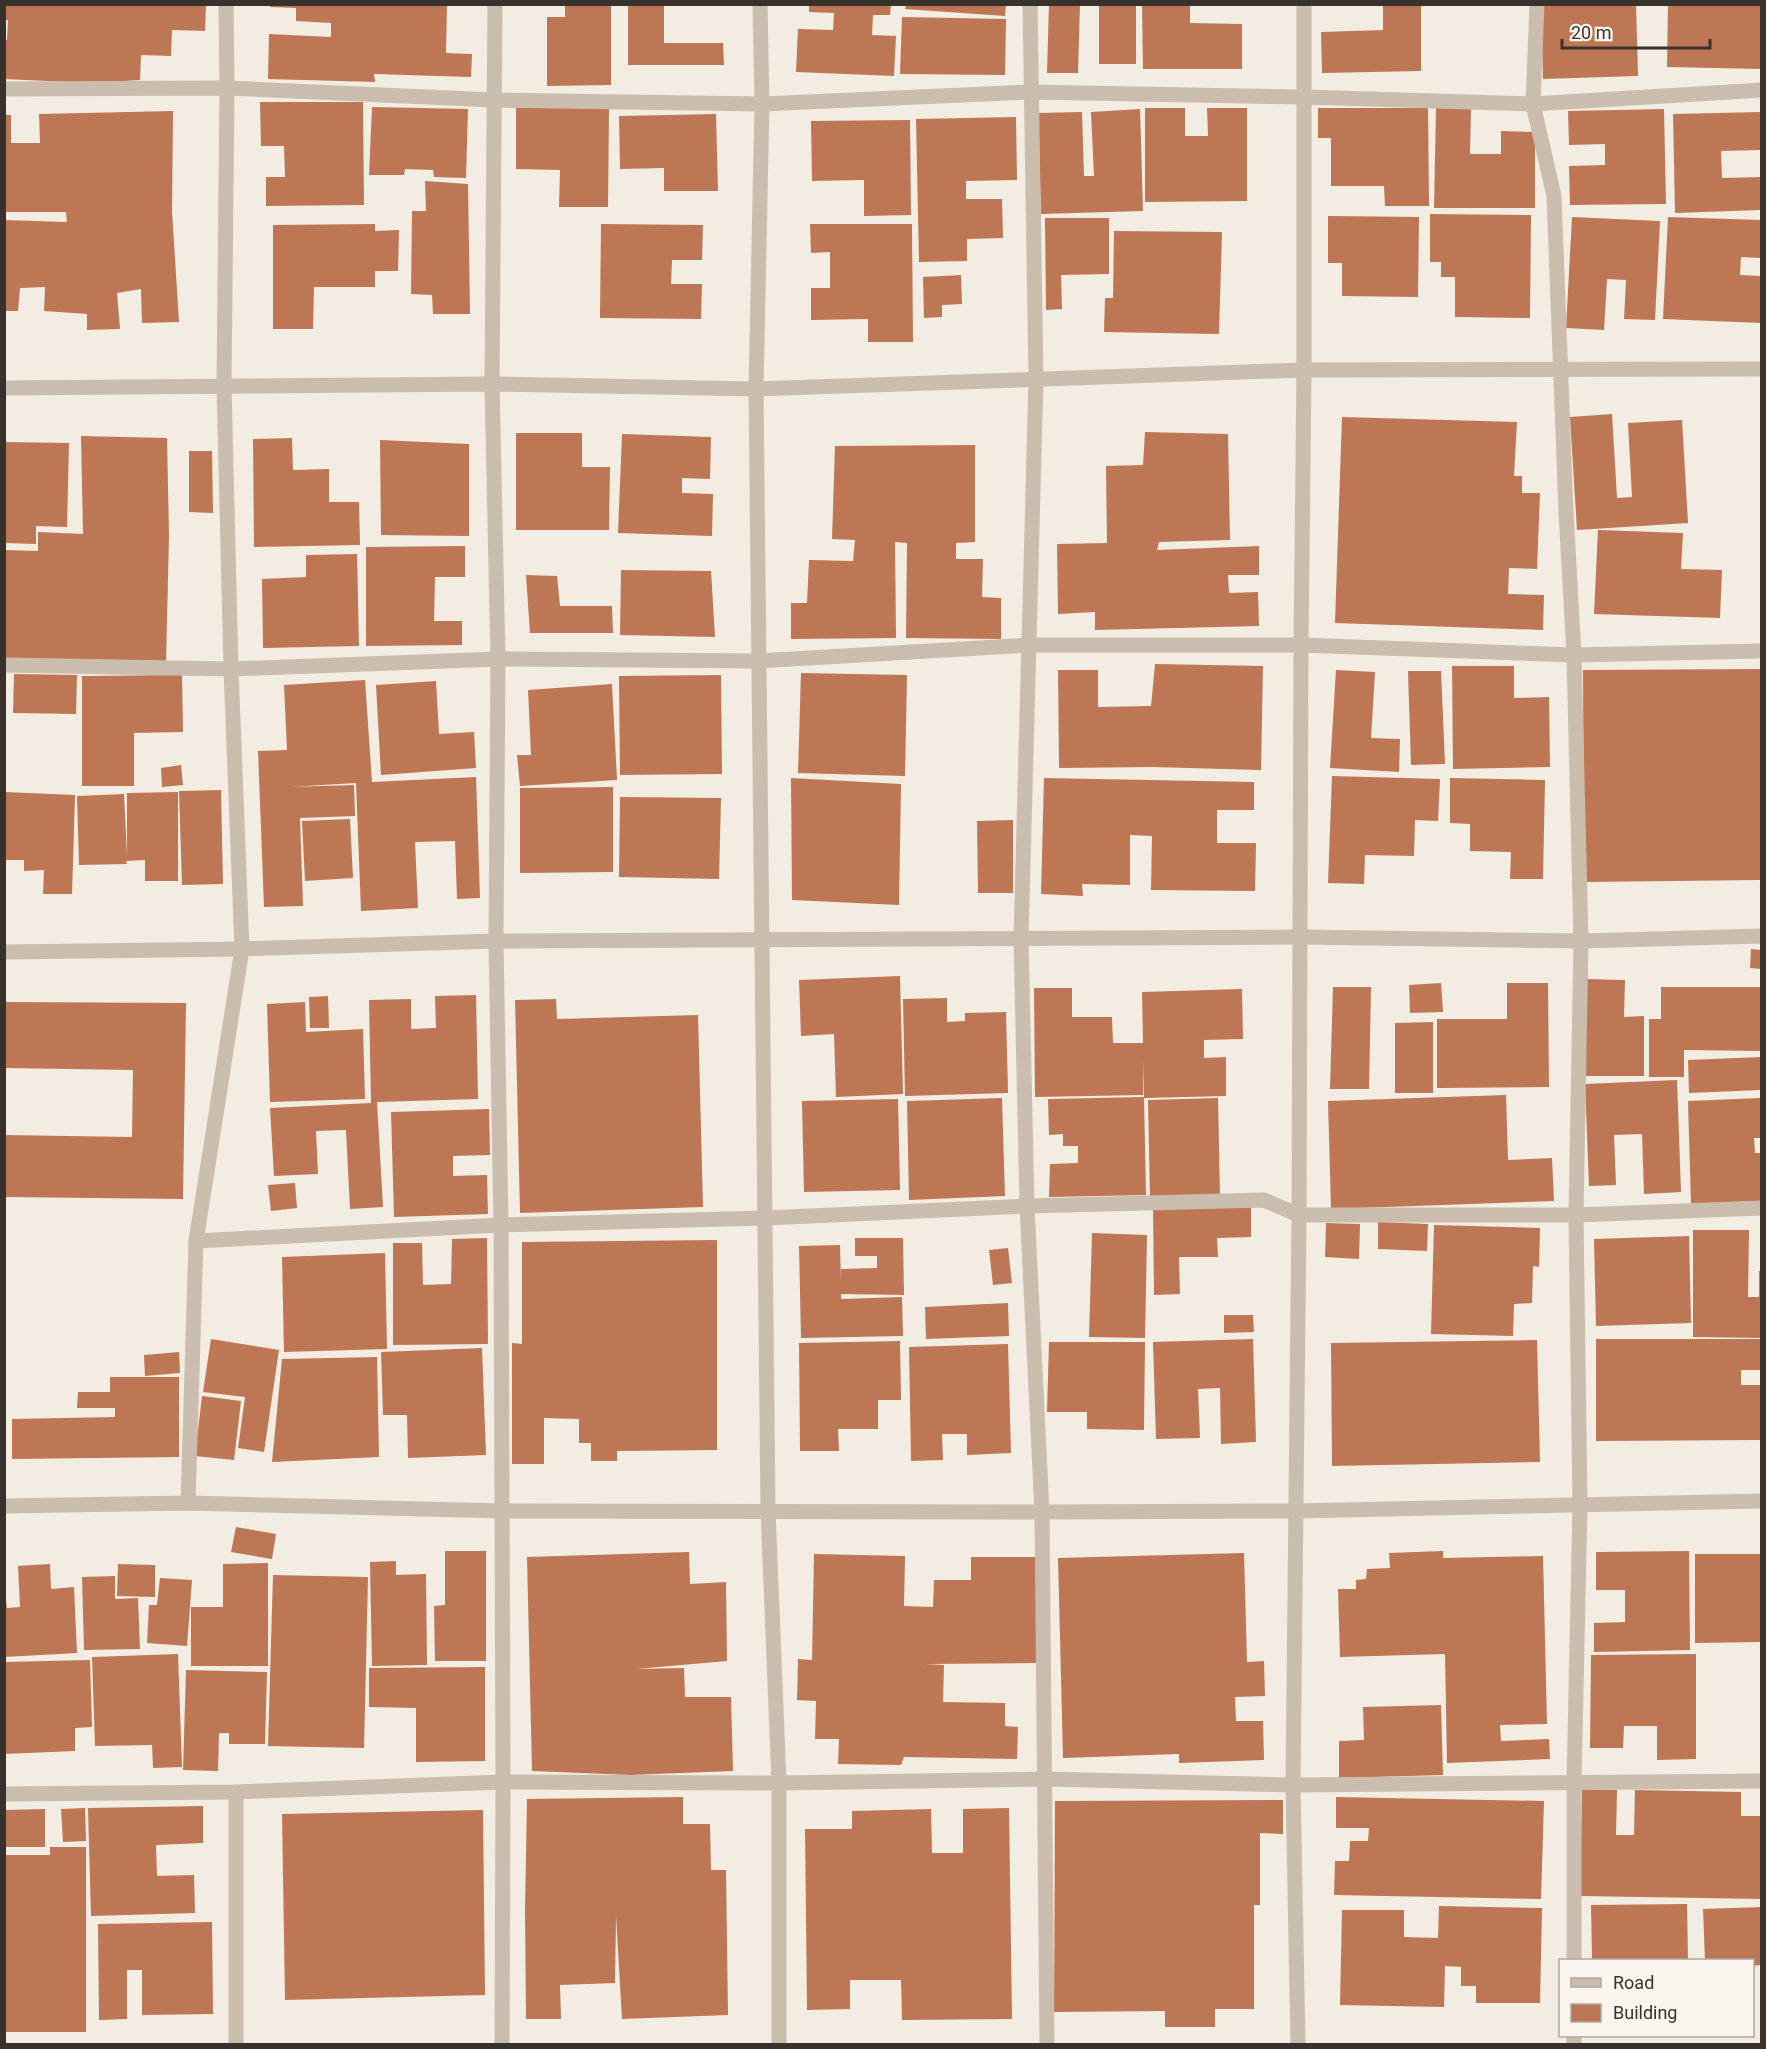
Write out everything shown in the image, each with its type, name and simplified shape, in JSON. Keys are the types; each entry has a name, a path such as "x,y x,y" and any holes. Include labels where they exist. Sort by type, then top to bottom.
{"street":[{"path":"188,1503 196,1241 242,949 231,669 224,386 226,4"},
{"path":"495,4 492,384 498,659 496,941 501,1225 502,2044"},
{"path":"760,4 762,104 756,389 768,1510 779,1783 779,2044"},
{"path":"1030,4 1036,380 1021,938 1027,1206 1042,1512 1047,2044"},
{"path":"1298,2044 1293,1785 1305,370 1304,4"},
{"path":"1538,4 1533,104 1554,196 1574,655 1581,941 1576,1215 1580,1505 1574,1959"},
{"path":"4,89 227,88 494,100 762,104 1030,92 1533,104 1761,90"},
{"path":"4,388 492,384 756,389 1305,370 1761,369"},
{"path":"4,665 231,669 498,659 759,661 1030,645 1301,645 1574,655 1761,651"},
{"path":"4,952 242,949 496,941 1300,937 1581,941 1761,936"},
{"path":"196,1241 501,1225 1264,1200 1299,1215 1576,1215 1761,1208"},
{"path":"4,1506 188,1503 502,1511 1042,1512 1295,1511 1761,1501"},
{"path":"4,1794 236,1792 503,1782 779,1783 1046,1779 1293,1785 1761,1781"},
{"path":"236,1792 236,2044"}],"building":[{"path":"4,4 206,4 205,31 172,30 171,56 141,55 140,80 90,83 4,79 4,40 7,40 8,20 4,20"},
{"path":"270,4 447,4 446,53 472,54 471,77 374,74 375,82 268,79 269,34 331,37 331,23 296,21 296,8 270,7"},
{"path":"565,4 611,4 611,85 547,86 547,17 565,17"},
{"path":"628,4 664,4 664,43 723,43 724,65 628,65"},
{"path":"809,4 891,4 890,15 873,15 872,35 896,36 894,76 796,72 798,29 833,30 834,13 809,12"},
{"path":"906,4 1006,4 1005,16 905,9"},
{"path":"1049,4 1080,4 1078,73 1047,73"},
{"path":"1099,4 1136,4 1136,64 1099,64"},
{"path":"1142,4 1190,4 1190,23 1242,24 1242,69 1143,69"},
{"path":"1383,4 1421,4 1421,71 1322,73 1321,32 1383,30"},
{"path":"1541,4 1636,4 1638,76 1543,79"},
{"path":"1668,4 1761,4 1761,69 1667,67"},
{"path":"902,17 1006,19 1005,75 900,74"},
{"path":"260,102 363,102 364,205 266,206 266,177 285,177 284,146 261,146"},
{"path":"372,107 468,109 466,178 434,177 433,170 405,169 404,175 369,175"},
{"path":"516,107 609,108 608,207 559,207 560,170 516,169"},
{"path":"1145,108 1185,108 1185,136 1208,136 1207,108 1247,108 1247,201 1145,202"},
{"path":"1318,108 1428,108 1429,206 1385,206 1384,186 1331,186 1331,138 1318,138"},
{"path":"1436,108 1471,109 1470,154 1501,154 1501,131 1535,132 1535,208 1434,208"},
{"path":"1140,109 1143,211 1041,214 1038,113 1082,112 1084,176 1094,176 1091,112"},
{"path":"1664,109 1666,204 1570,205 1569,166 1605,165 1605,144 1569,145 1568,111"},
{"path":"173,111 172,211 179,322 142,323 141,289 117,293 120,329 87,330 87,314 44,311 45,287 20,288 18,311 4,311 4,220 67,222 66,212 4,212 4,115 11,115 11,143 40,143 39,114"},
{"path":"1761,112 1761,150 1721,151 1722,178 1761,177 1761,210 1675,213 1673,114"},
{"path":"716,114 718,191 664,191 664,168 620,169 619,116"},
{"path":"1016,117 1017,180 966,181 966,199 1002,199 1003,238 967,239 967,261 919,262 916,119"},
{"path":"910,120 911,215 864,216 864,180 812,181 811,121"},
{"path":"425,181 468,184 470,314 433,314 432,295 411,294 412,211 426,211"},
{"path":"1430,214 1531,215 1530,318 1455,317 1455,277 1441,277 1441,262 1430,262"},
{"path":"1328,216 1419,217 1418,297 1342,296 1342,263 1328,263"},
{"path":"1572,217 1660,221 1655,320 1624,319 1626,280 1607,279 1604,330 1566,328"},
{"path":"1668,217 1761,220 1761,258 1741,257 1740,275 1761,276 1761,323 1663,319"},
{"path":"1045,218 1109,218 1109,274 1061,275 1062,309 1046,310"},
{"path":"375,224 375,231 399,230 398,271 375,271 375,287 314,287 313,329 273,329 273,225"},
{"path":"601,224 703,225 702,260 672,260 671,284 702,284 701,319 600,318"},
{"path":"810,224 912,224 913,342 868,342 868,319 811,320 811,288 830,288 830,252 811,253"},
{"path":"1114,231 1222,232 1219,334 1104,332 1105,298 1113,298"},
{"path":"961,275 962,304 942,305 942,317 924,318 923,277"},
{"path":"1612,414 1617,498 1632,497 1628,423 1682,420 1688,523 1577,530 1570,417"},
{"path":"1342,417 1517,422 1514,476 1522,476 1522,493 1540,493 1537,569 1509,568 1508,594 1544,595 1543,630 1335,623"},
{"path":"1145,432 1228,434 1230,540 1159,542 1157,550 1259,546 1259,575 1228,575 1229,593 1258,592 1259,626 1095,630 1095,612 1058,614 1057,544 1107,543 1106,466 1143,465"},
{"path":"516,433 582,433 582,467 610,467 609,530 516,530"},
{"path":"622,434 711,437 710,479 682,478 682,493 713,494 712,536 618,533"},
{"path":"81,436 167,438 169,535 166,663 4,660 4,550 38,551 38,532 83,534"},
{"path":"292,438 293,470 329,469 329,502 359,502 360,545 254,547 253,439"},
{"path":"380,440 469,444 469,536 381,535"},
{"path":"4,442 69,443 67,527 36,526 36,544 4,543"},
{"path":"975,445 975,542 956,543 956,559 983,559 982,597 1001,598 1001,639 906,638 907,543 895,542 896,638 791,639 791,603 807,603 809,560 853,561 855,540 832,539 835,446"},
{"path":"189,451 212,451 213,513 189,512"},
{"path":"1598,530 1683,533 1681,569 1722,570 1720,618 1594,614"},
{"path":"465,546 465,577 435,577 434,621 462,621 462,645 366,646 366,547"},
{"path":"357,554 359,646 263,648 262,579 306,577 306,555"},
{"path":"621,570 711,571 715,637 620,635"},
{"path":"526,575 557,576 560,606 612,606 613,633 530,633"},
{"path":"1155,664 1263,666 1261,770 1152,767 1059,768 1058,670 1098,670 1098,707 1151,706"},
{"path":"1452,666 1514,666 1514,698 1549,697 1550,767 1453,769"},
{"path":"1761,669 1761,880 1584,882 1583,670"},
{"path":"1336,670 1375,672 1371,738 1400,739 1399,772 1330,768"},
{"path":"1408,671 1441,671 1445,764 1411,765"},
{"path":"801,673 907,675 905,776 798,773"},
{"path":"14,674 77,675 76,714 13,713"},
{"path":"182,675 183,732 134,733 134,786 82,786 82,676"},
{"path":"721,675 722,774 620,775 619,676"},
{"path":"365,680 372,782 476,777 480,898 457,899 455,841 415,842 418,908 361,911 356,783 289,787 354,785 355,816 300,818 303,906 264,907 258,751 287,750 284,685"},
{"path":"436,681 439,734 474,732 476,768 381,775 376,685"},
{"path":"612,684 617,780 520,786 517,755 531,755 528,690"},
{"path":"181,765 183,785 162,787 161,768"},
{"path":"1332,776 1440,779 1438,821 1415,820 1414,856 1365,855 1364,884 1328,883"},
{"path":"791,778 901,784 899,905 792,900"},
{"path":"1044,778 1254,782 1254,810 1217,810 1217,843 1256,843 1255,891 1151,890 1152,836 1130,835 1130,885 1082,884 1083,896 1041,894"},
{"path":"1450,778 1545,780 1543,879 1510,879 1511,852 1470,851 1470,824 1450,823"},
{"path":"613,787 613,872 520,873 520,788"},
{"path":"221,790 223,884 182,885 179,791"},
{"path":"4,792 75,795 72,894 43,894 44,870 24,871 24,860 4,860"},
{"path":"178,792 178,881 145,881 145,860 126,861 127,864 79,865 77,796 124,794 127,856 127,793"},
{"path":"620,797 721,798 719,879 619,877"},
{"path":"350,819 353,878 305,881 302,821"},
{"path":"1013,820 1013,893 978,893 977,821"},
{"path":"1751,949 1761,950 1761,969 1750,968"},
{"path":"900,976 903,1094 836,1097 834,1034 801,1036 799,980"},
{"path":"1584,979 1625,980 1624,1017 1644,1016 1644,1076 1583,1076"},
{"path":"1441,983 1443,1012 1410,1013 1409,985"},
{"path":"1507,983 1548,983 1549,1087 1437,1088 1437,1019 1507,1019"},
{"path":"1333,987 1371,987 1369,1089 1330,1089"},
{"path":"1661,987 1761,987 1761,1051 1684,1050 1684,1077 1649,1077 1649,1019 1661,1019"},
{"path":"1034,988 1072,988 1072,1017 1112,1017 1113,1043 1143,1043 1142,992 1242,989 1243,1039 1204,1040 1204,1058 1226,1057 1226,1096 1144,1098 1143,1060 1143,1095 1035,1097"},
{"path":"476,995 478,1099 377,1102 383,1207 350,1209 346,1130 316,1131 318,1174 274,1176 270,1108 371,1103 369,1000 411,999 411,1029 436,1028 435,996"},
{"path":"328,996 329,1028 310,1028 309,997"},
{"path":"947,998 947,1022 965,1021 965,1013 1006,1012 1008,1093 905,1096 903,999"},
{"path":"556,999 557,1019 698,1015 703,1207 520,1213 515,1000"},
{"path":"4,1002 186,1003 183,1199 4,1197 4,1135 132,1137 133,1070 4,1068"},
{"path":"305,1002 306,1032 363,1029 365,1099 270,1102 267,1004"},
{"path":"1433,1022 1433,1093 1395,1093 1395,1023"},
{"path":"1761,1057 1761,1090 1689,1093 1688,1060"},
{"path":"1677,1080 1681,1192 1644,1194 1642,1134 1614,1135 1616,1185 1589,1186 1585,1084"},
{"path":"1506,1095 1508,1160 1552,1158 1554,1201 1331,1209 1328,1101"},
{"path":"1144,1097 1146,1195 1049,1197 1050,1164 1078,1163 1078,1146 1063,1146 1063,1134 1049,1135 1048,1099"},
{"path":"1002,1098 1005,1196 909,1200 907,1101"},
{"path":"1218,1098 1220,1197 1150,1199 1148,1100"},
{"path":"1761,1098 1761,1138 1754,1138 1755,1153 1761,1153 1761,1201 1691,1204 1688,1101"},
{"path":"898,1099 900,1190 804,1192 802,1101"},
{"path":"489,1109 490,1155 453,1156 453,1176 487,1175 488,1214 394,1217 391,1112"},
{"path":"295,1183 297,1208 271,1211 268,1185"},
{"path":"1251,1205 1251,1237 1217,1238 1218,1257 1179,1257 1180,1294 1154,1295 1153,1207"},
{"path":"1378,1222 1428,1224 1427,1251 1378,1249"},
{"path":"1326,1223 1360,1224 1359,1259 1325,1257"},
{"path":"1434,1225 1540,1228 1539,1267 1533,1266 1532,1303 1514,1304 1513,1336 1431,1334"},
{"path":"1693,1230 1749,1230 1748,1297 1759,1297 1759,1271 1761,1271 1761,1338 1693,1337"},
{"path":"1092,1233 1147,1235 1145,1338 1089,1337"},
{"path":"1689,1236 1691,1323 1596,1326 1594,1239"},
{"path":"487,1238 488,1344 393,1345 393,1243 422,1243 423,1285 451,1284 452,1239"},
{"path":"855,1238 903,1238 904,1295 841,1294 841,1299 902,1297 903,1336 801,1338 799,1246 840,1245 841,1281 841,1269 877,1268 877,1256 855,1256"},
{"path":"717,1240 717,1450 617,1451 617,1461 591,1461 591,1443 579,1443 579,1419 544,1418 544,1464 512,1464 512,1343 522,1344 522,1242"},
{"path":"1008,1248 1012,1283 993,1285 989,1250"},
{"path":"385,1253 387,1349 284,1352 282,1257"},
{"path":"1008,1303 1009,1336 926,1339 925,1307"},
{"path":"1224,1315 1253,1315 1254,1332 1224,1333"},
{"path":"211,1339 279,1350 264,1452 238,1448 245,1397 203,1392"},
{"path":"1253,1339 1256,1442 1221,1444 1220,1388 1198,1389 1200,1438 1156,1439 1153,1342"},
{"path":"1596,1339 1761,1339 1761,1370 1741,1370 1741,1385 1761,1385 1761,1440 1596,1441"},
{"path":"1537,1340 1540,1462 1332,1466 1331,1343"},
{"path":"900,1341 901,1400 878,1400 878,1429 838,1429 839,1451 800,1451 799,1343"},
{"path":"1049,1342 1145,1342 1144,1430 1087,1429 1087,1412 1047,1412"},
{"path":"1008,1344 1011,1453 967,1455 967,1434 942,1434 943,1460 911,1461 909,1347"},
{"path":"482,1348 486,1455 408,1458 407,1415 383,1415 381,1352"},
{"path":"179,1352 180,1373 145,1376 144,1355"},
{"path":"377,1357 379,1457 272,1462 282,1359"},
{"path":"110,1377 179,1377 179,1457 12,1459 12,1419 115,1417 115,1408 77,1408 78,1392 110,1392"},
{"path":"202,1396 241,1401 234,1460 195,1456"},
{"path":"236,1527 276,1534 272,1559 231,1552"},
{"path":"445,1551 486,1551 486,1661 435,1661 434,1606 445,1605"},
{"path":"1443,1551 1443,1558 1543,1556 1547,1724 1500,1725 1501,1741 1549,1739 1550,1759 1447,1763 1445,1654 1340,1657 1338,1589 1356,1589 1356,1580 1366,1579 1367,1569 1390,1568 1389,1553"},
{"path":"1689,1551 1690,1650 1594,1652 1594,1623 1625,1622 1625,1590 1596,1590 1596,1552"},
{"path":"689,1552 690,1584 726,1582 727,1661 636,1669 684,1668 685,1697 731,1697 733,1771 630,1775 532,1771 527,1557"},
{"path":"1244,1553 1247,1662 1264,1661 1265,1696 1235,1697 1236,1721 1263,1721 1264,1760 1179,1763 1179,1754 1063,1758 1058,1558"},
{"path":"814,1554 905,1556 904,1606 933,1607 934,1580 971,1580 971,1557 1039,1557 1037,1663 925,1664 944,1665 943,1702 1005,1703 1005,1726 1018,1727 1017,1759 904,1757 901,1765 838,1764 839,1739 815,1739 816,1701 797,1700 798,1659 812,1660"},
{"path":"1695,1554 1761,1554 1761,1642 1695,1643"},
{"path":"396,1561 396,1575 426,1574 427,1665 372,1666 370,1562"},
{"path":"268,1563 268,1666 191,1666 191,1607 223,1607 223,1564"},
{"path":"50,1564 51,1589 74,1587 77,1653 4,1657 4,1601 6,1601 7,1608 20,1607 18,1566"},
{"path":"118,1564 155,1565 155,1597 117,1596"},
{"path":"273,1575 368,1577 364,1748 268,1746"},
{"path":"115,1576 115,1599 138,1598 140,1649 84,1650 82,1577"},
{"path":"160,1578 192,1580 187,1646 147,1643 149,1605 157,1605"},
{"path":"178,1654 182,1767 153,1768 152,1745 95,1746 92,1657"},
{"path":"1696,1654 1696,1759 1657,1760 1657,1726 1624,1726 1623,1748 1590,1748 1591,1655"},
{"path":"90,1660 92,1727 75,1728 75,1751 4,1754 4,1662"},
{"path":"485,1667 485,1761 416,1762 416,1708 369,1707 369,1668"},
{"path":"186,1670 267,1672 265,1744 229,1744 229,1733 219,1733 218,1771 183,1770"},
{"path":"1441,1705 1443,1775 1339,1778 1339,1741 1364,1740 1363,1707"},
{"path":"1582,1789 1617,1790 1616,1835 1634,1835 1635,1790 1741,1792 1741,1816 1761,1816 1761,1899 1580,1896"},
{"path":"683,1797 683,1824 710,1824 711,1870 726,1870 728,2015 622,2019 616,1916 615,1983 560,1985 561,2019 526,2019 527,1799"},
{"path":"1336,1797 1544,1801 1541,1899 1334,1895 1335,1861 1349,1861 1350,1841 1368,1841 1369,1828 1336,1828"},
{"path":"1283,1800 1283,1834 1260,1833 1260,1905 1254,1905 1254,2009 1215,2009 1215,2027 1165,2027 1165,2011 1054,2012 1055,1801"},
{"path":"203,1806 203,1843 156,1845 157,1876 194,1875 195,1913 91,1916 88,1808"},
{"path":"85,1808 86,1841 63,1842 61,1809"},
{"path":"1009,1808 1012,2019 902,2020 901,1980 850,1980 850,2009 807,2010 805,1829 852,1829 852,1811 931,1809 932,1853 963,1853 963,1809"},
{"path":"45,1809 45,1847 4,1847 4,1810"},
{"path":"483,1810 485,1995 285,2000 282,1814"},
{"path":"50,1847 86,1847 86,2032 4,2032 4,1855 50,1855"},
{"path":"1687,1904 1688,1959 1592,1959 1591,1905"},
{"path":"1439,1906 1542,1908 1540,2003 1476,2003 1476,1986 1461,1986 1461,1967 1445,1966 1444,2007 1340,2005 1342,1910 1404,1910 1404,1937 1438,1938"},
{"path":"1761,1907 1761,1965 1754,1966 1754,1959 1705,1959 1703,1909"},
{"path":"212,1922 213,2014 142,2015 142,1970 127,1970 127,2019 99,2020 98,1924"}]}
